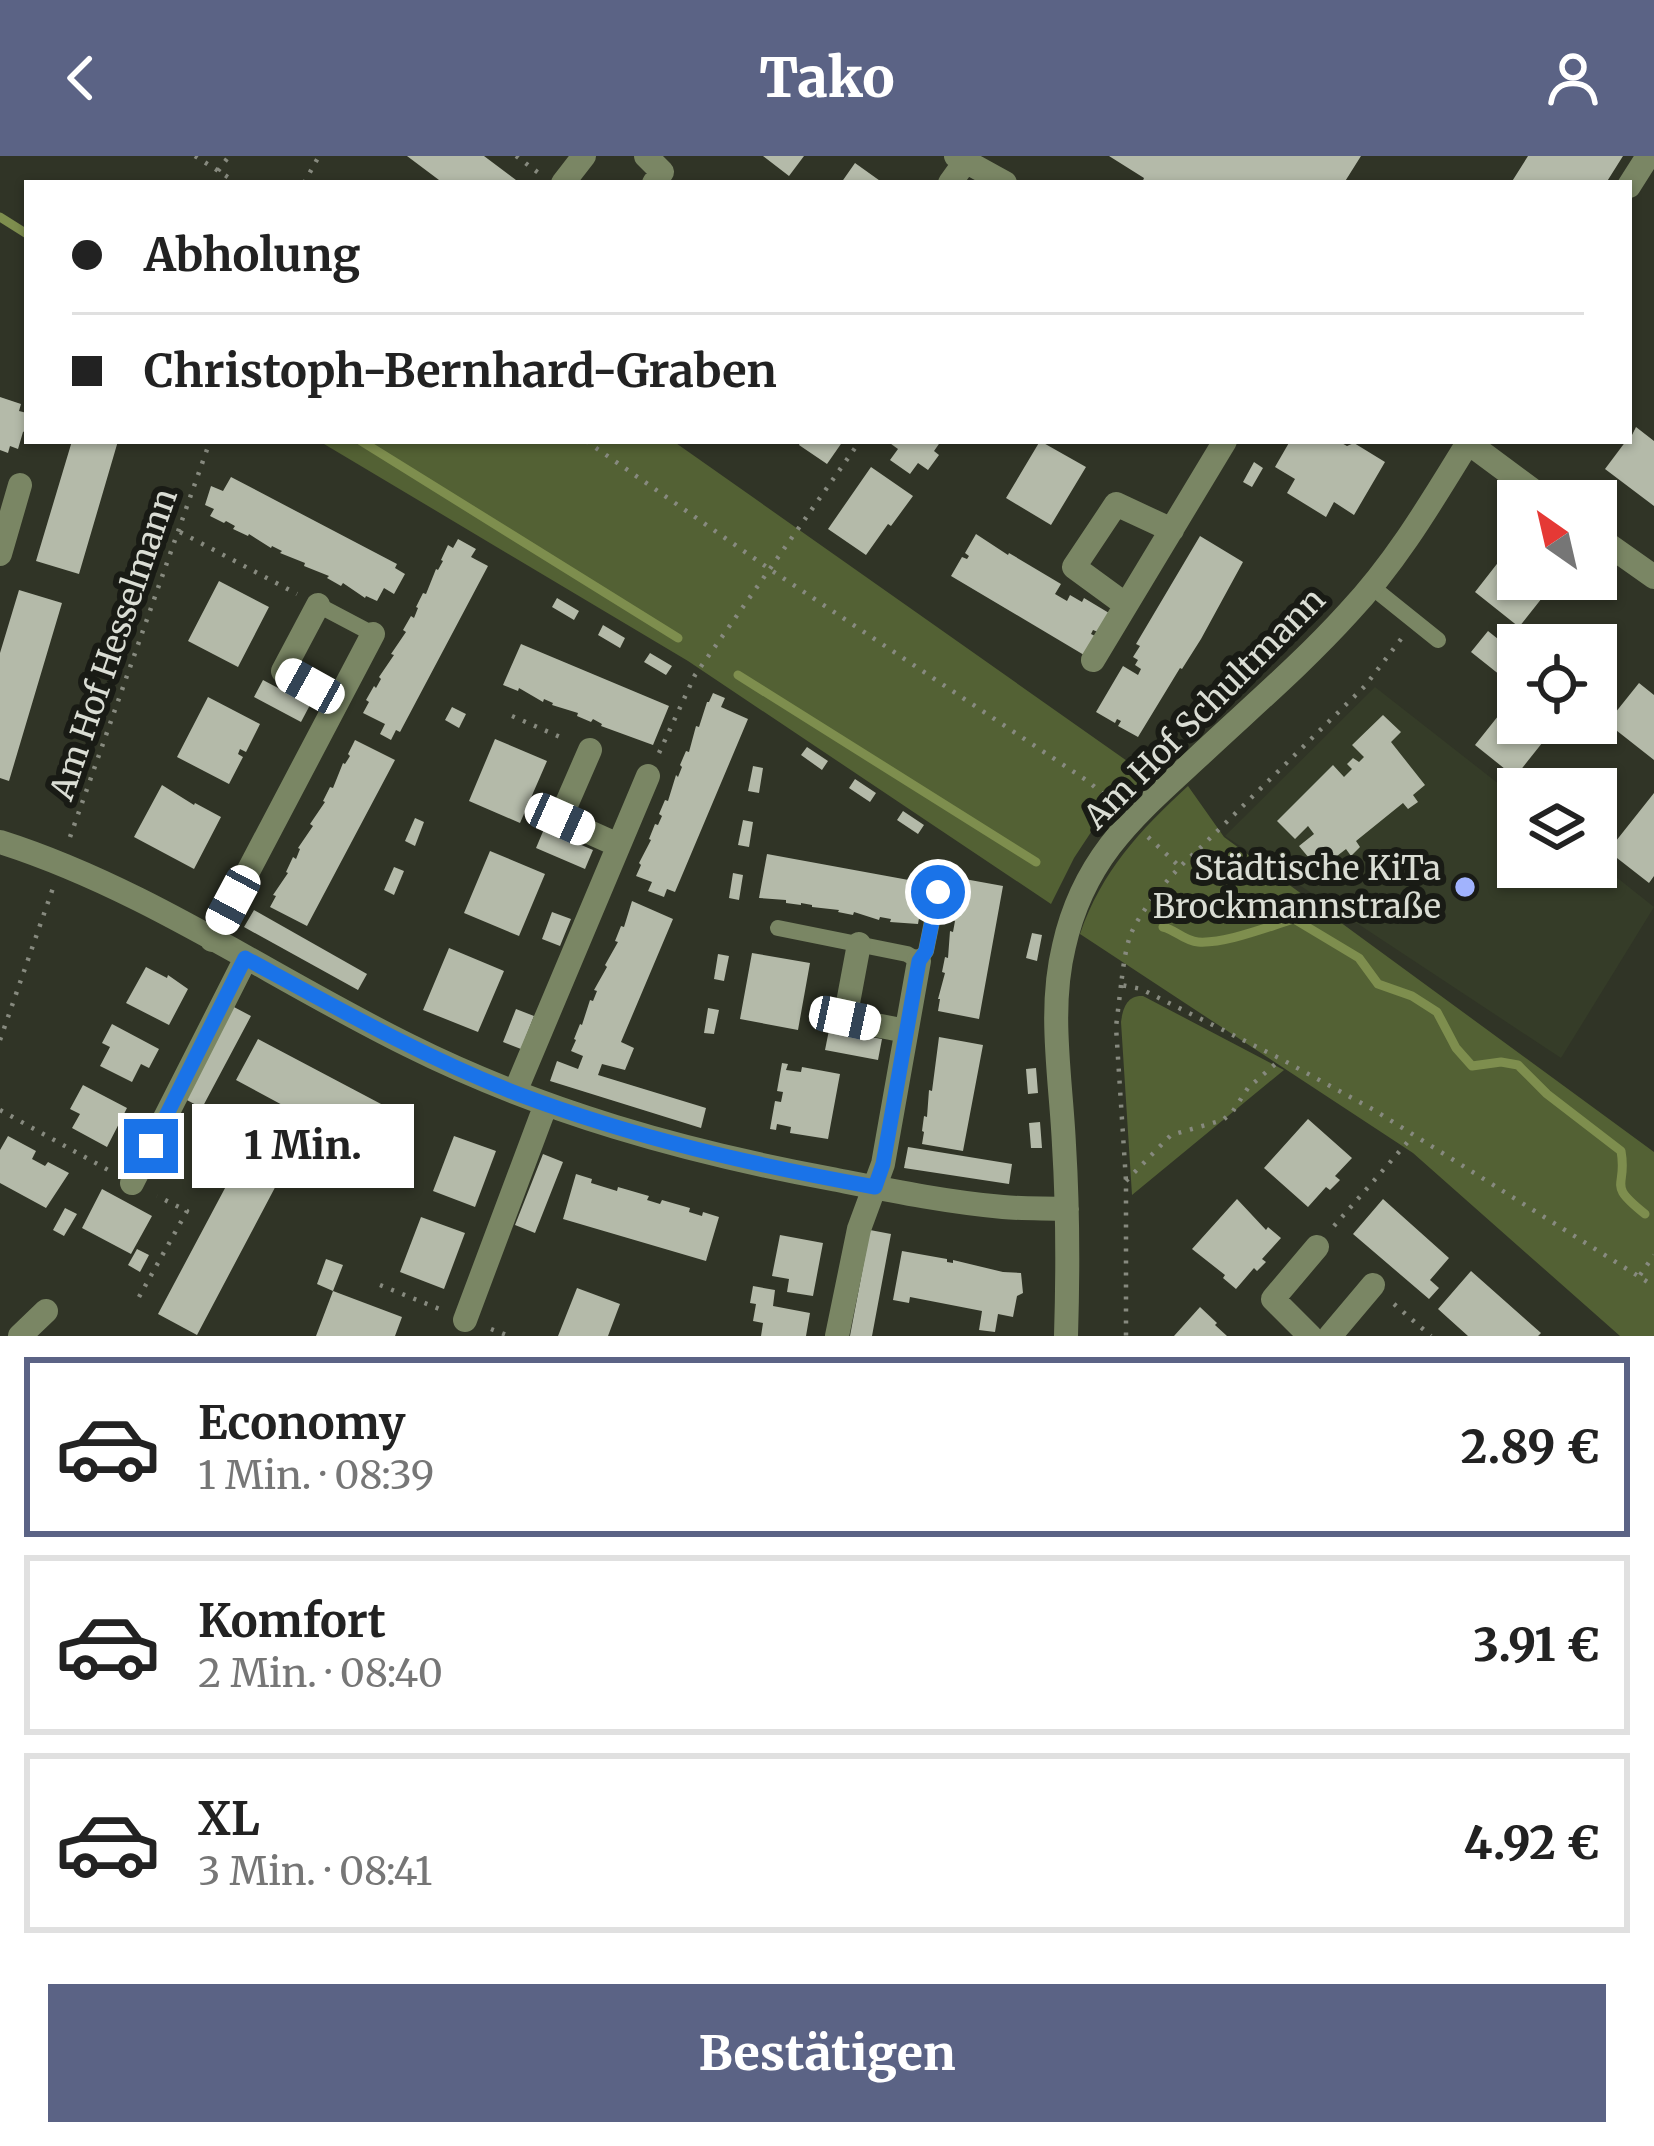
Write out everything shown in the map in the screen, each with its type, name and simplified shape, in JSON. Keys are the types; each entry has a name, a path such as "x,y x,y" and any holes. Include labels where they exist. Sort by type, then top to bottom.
{"street":[{"path":"553,180 584,156"},
{"path":"646,156 662,172 656,180"},
{"path":"957,167 996,180"},
{"path":"1093,660 1223,444"},
{"name":"Am Hof Schultmann","path":"1066,1336 1067,1209 1055,1001 1078,899 1100,857 1131,820 1372,587 1466,444"},
{"path":"1472,444 1519,480"},
{"path":"0,554 20,485"},
{"path":"1126,604 1074,567 1116,504 1172,530"},
{"path":"1617,551 1654,578"},
{"path":"318,605 283,671 337,700"},
{"path":"212,940 373,634"},
{"path":"590,750 560,819 618,845"},
{"path":"515,1092 648,776"},
{"path":"0,842 61,864 152,907 412,1048 546,1104 743,1163 1004,1207 1067,1209"},
{"path":"859,944 845,1018 906,1031"},
{"path":"132,1184 245,958"},
{"path":"837,1336 860,1229 883,1164 919,961"},
{"path":"465,1320 546,1104"},
{"path":"1310,1336 1274,1299 1316,1247"},
{"path":"1330,1336 1373,1285"},
{"path":"20,1336 46,1311"}],"lane":[{"path":"1372,587 1438,640"},
{"path":"318,605 373,634"},
{"path":"778,928 907,954 919,961 926,951 938,892"}],"path":[{"path":"194,156 232,180"},
{"path":"218,171 230,156"},
{"path":"516,156 551,180"},
{"name":"Am Hof Hesselmann","path":"0,1040 209,444"},
{"path":"590,444 1089,782 1179,866"},
{"path":"648,776 694,675 858,444"},
{"path":"179,531 318,605"},
{"path":"1126,1336 1126,1181 1116,1027 1129,940 1179,866 1365,686 1416,621"},
{"path":"1120,985 1141,989 1374,1110 1654,1286"},
{"path":"1126,1181 1171,1135 1223,1120 1248,1088 1281,1059"},
{"path":"1316,1247 1413,1136"},
{"path":"1640,1275 1654,1256"}],"shaded area":[{"name":"Städtische KiTa Brockmannstraße","path":"1375,687 1497,783 1497,888 1617,888 1617,878 1654,907 1561,1058 1225,836"}],"green space":[{"path":"324,444 677,444 1147,775 1101,817 1051,904 688,661"},
{"path":"1188,786 1224,837 1654,1152 1654,1336 1620,1336 1413,1153 1080,934 1099,891 1124,853"},
{"path":"1143,996 1284,1070 1132,1195 1121,1022 1127,1003"}],"building":[{"path":"407,156 484,156 516,180 439,180"},
{"path":"763,156 804,156 789,176"},
{"path":"1109,156 1361,156 1346,180 1144,178"},
{"path":"1528,156 1623,156 1608,180 1513,180"},
{"path":"855,163 879,180 843,180"},
{"path":"0,397 21,404 24,432 18,449 0,450"},
{"path":"1636,427 1654,441 1654,506 1605,469 1624,444 1632,444"},
{"path":"71,444 117,444 79,574 36,561"},
{"path":"800,444 841,444 827,464"},
{"path":"891,444 939,444 934,451 939,455 928,470 918,463 910,474 890,460 898,449"},
{"path":"1038,444 1086,467 1051,525 1006,498"},
{"path":"1288,444 1356,444 1385,462 1354,515 1334,502 1326,517 1287,493 1295,479 1275,467"},
{"path":"1254,462 1263,468 1252,487 1243,482"},
{"path":"871,467 913,496 866,555 828,529"},
{"path":"231,477 397,564 395,568 405,574 394,594 384,588 377,601 365,598 210,516 214,509 205,505 211,486 223,491"},
{"path":"976,534 1061,584 1055,594 1067,601 1070,595 1082,602 1084,598 1109,613 1098,632 1093,630 1095,636 1084,655 951,576 962,557 969,556 965,553"},
{"path":"1200,536 1243,562 1201,639 1138,737 1118,726 1121,721 1115,723 1096,712 1123,666 1138,675 1141,669 1133,657 1140,646 1136,644"},
{"path":"458,539 476,549 471,557 488,566 400,732 396,730 391,740 380,734 385,724 363,713 366,700 411,616 414,618 448,545 453,548"},
{"path":"1497,564 1497,600 1540,600 1521,624 1515,624 1475,592"},
{"path":"219,581 269,607 238,667 188,641"},
{"path":"19,590 62,603 9,781 0,778 0,653"},
{"path":"557,598 579,611 574,620 552,607"},
{"path":"603,625 625,638 620,648 598,635"},
{"path":"1488,631 1497,638 1497,673 1471,652"},
{"path":"521,644 669,706 653,745 503,685"},
{"path":"650,653 672,666 666,675 644,662"},
{"path":"263,680 310,705 301,722 254,697"},
{"path":"1639,683 1654,695 1654,760 1617,731 1617,710"},
{"path":"713,693 725,698 721,707 748,719 675,892 667,889 664,897 648,891 652,882 636,876 639,863"},
{"path":"208,697 260,724 246,752 240,749 238,754 243,757 229,784 177,757"},
{"path":"452,707 466,714 459,728 445,720"},
{"path":"1383,715 1401,732 1391,742 1425,785 1413,795 1418,802 1408,809 1403,803 1356,841 1360,847 1351,856 1346,849 1319,870 1299,846 1314,834 1308,826 1295,839 1277,821 1333,765 1344,777 1352,769 1347,764 1353,758 1359,762 1364,757 1352,745"},
{"path":"1497,717 1497,744 1541,744 1522,768 1504,768 1475,745"},
{"path":"495,739 547,761 520,823 469,801"},
{"path":"355,740 395,760 307,926 270,907 273,895"},
{"path":"807,747 828,761 822,770 801,755"},
{"path":"753,766 763,768 759,793 748,791"},
{"path":"855,779 876,793 870,802 849,788"},
{"path":"162,785 221,817 194,869 134,837"},
{"path":"1654,793 1654,876 1649,883 1617,858 1617,840"},
{"path":"903,811 924,825 918,834 897,820"},
{"path":"415,818 424,822 415,846 405,841"},
{"path":"743,820 753,822 749,847 738,845"},
{"path":"544,829 593,850 585,869 536,848"},
{"path":"490,851 545,874 519,936 464,913"},
{"path":"767,854 925,883 918,924 759,898"},
{"path":"394,867 404,871 394,895 384,890"},
{"path":"733,873 743,875 739,900 729,898"},
{"path":"959,878 1003,886 979,1019 938,1011"},
{"path":"632,901 673,919 621,1042 634,1048 625,1070 602,1064 598,1075 706,1108 701,1128 550,1081 557,1061 578,1069 583,1056 571,1051 574,1039"},
{"path":"254,910 367,974 358,990 244,927"},
{"path":"552,912 571,919 560,946 542,939"},
{"path":"1032,933 1042,935 1037,961 1026,958"},
{"path":"449,948 504,971 478,1032 423,1010"},
{"path":"752,953 810,963 798,1030 740,1019"},
{"path":"718,954 729,956 724,981 714,979"},
{"path":"146,967 188,989 169,1025 126,1003"},
{"path":"232,1006 251,1016 202,1108 183,1098"},
{"path":"708,1008 719,1010 714,1034 704,1033"},
{"path":"516,1009 534,1016 521,1049 503,1042"},
{"path":"112,1024 159,1049 149,1068 141,1064 132,1082 100,1066 110,1047 102,1043"},
{"path":"829,1030 882,1039 878,1060 825,1050"},
{"path":"939,1037 983,1045 963,1151 922,1144"},
{"path":"258,1039 400,1114 391,1132 379,1126 366,1150 236,1080"},
{"path":"782,1063 788,1064 786,1070 801,1072 802,1067 840,1074 828,1139 790,1133 791,1127 777,1124 776,1130 770,1129 775,1101 781,1102 783,1092 777,1091"},
{"path":"1036,1068 1038,1093 1028,1094 1026,1069"},
{"path":"83,1085 127,1108 107,1147 72,1128 80,1114 70,1109"},
{"path":"1308,1119 1352,1158 1335,1176 1340,1180 1330,1190 1326,1187 1308,1207 1264,1168"},
{"path":"1040,1122 1042,1148 1031,1148 1029,1123"},
{"path":"8,1136 36,1151 32,1159 69,1173 46,1208 0,1183 0,1150"},
{"path":"454,1136 496,1151 475,1207 433,1191"},
{"path":"908,1147 1012,1164 1009,1184 904,1168"},
{"path":"543,1154 563,1162 535,1233 515,1225"},
{"path":"241,1158 280,1178 197,1335 158,1314"},
{"path":"576,1174 617,1191 618,1187 649,1196 647,1200 660,1204 662,1200 702,1216 703,1212 719,1217 706,1261 563,1219"},
{"path":"102,1189 152,1216 131,1254 82,1228"},
{"path":"1237,1199 1266,1230 1281,1238 1262,1259 1266,1262 1236,1289 1192,1249"},
{"path":"1383,1199 1449,1258 1430,1280 1439,1288 1429,1299 1353,1234"},
{"path":"65,1208 77,1214 64,1236 53,1230"},
{"path":"421,1217 465,1233 444,1289 400,1272"},
{"path":"870,1230 891,1234 872,1336 850,1336"},
{"path":"780,1235 823,1243 813,1296 787,1292 789,1279 772,1276"},
{"path":"137,1249 149,1255 140,1272 128,1265"},
{"path":"902,1251 1021,1273 1023,1293 1017,1296 1013,1317 998,1314 995,1332 979,1330 982,1311 910,1297 909,1303 893,1300"},
{"path":"326,1259 343,1265 333,1291 317,1284"},
{"path":"1471,1271 1541,1333 1468,1336 1438,1309"},
{"path":"753,1286 775,1290 773,1306 810,1313 806,1336 761,1336 763,1323 753,1321 756,1304 750,1303"},
{"path":"577,1288 620,1304 608,1336 558,1336"},
{"path":"333,1291 402,1317 395,1336 316,1336"},
{"path":"1200,1307 1217,1323 1227,1336 1174,1336"}],"waterway":[{"path":"0,217 24,232"},
{"path":"366,444 678,638"},
{"path":"738,675 1036,862"},
{"path":"1163,927 1193,941 1209,942 1294,919 1359,958 1378,984 1412,996 1437,1012 1456,1048 1472,1066 1518,1065 1547,1094 1621,1151 1622,1190 1645,1214"}],"place":[{"name":"Städtische KiTa Brockmannstraße","path":"1465,887"}],"route":[{"path":"151,1146 245,958 412,1048 546,1104 743,1163 875,1187 919,961 926,951 938,892"}]}
